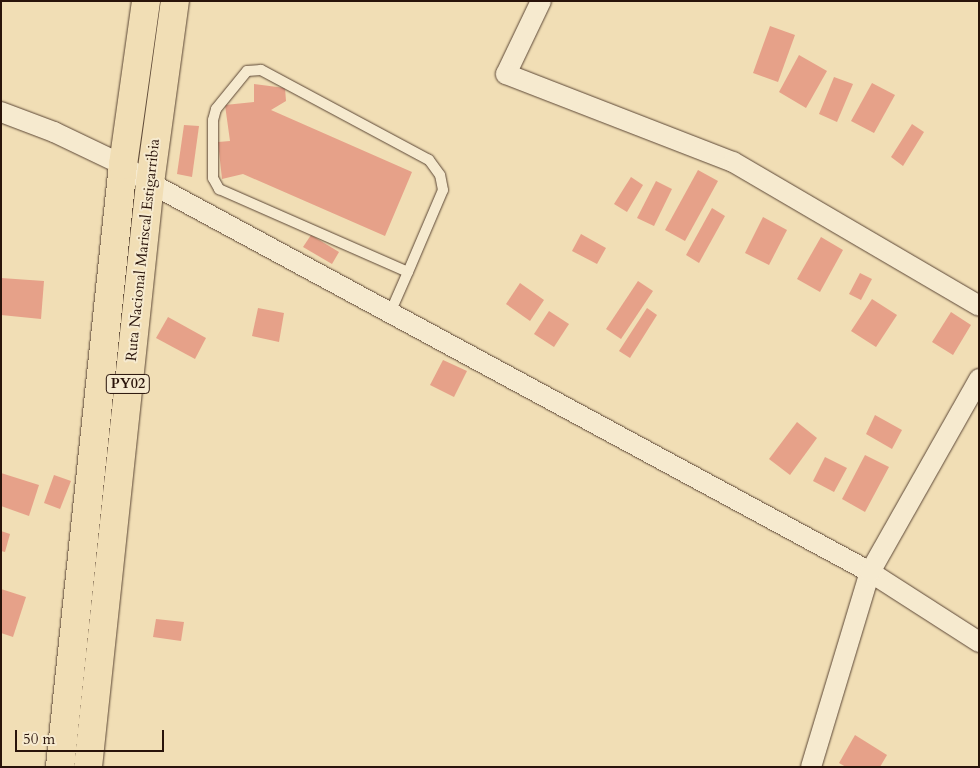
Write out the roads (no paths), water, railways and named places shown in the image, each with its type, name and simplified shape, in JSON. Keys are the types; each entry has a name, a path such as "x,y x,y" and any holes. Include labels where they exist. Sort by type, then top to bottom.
{"highway":[{"name":"Ruta Nacional Mariscal Estigarribia","path":"60,767 124,165 146,1"},
{"name":"Ruta Nacional Mariscal Estigarribia","path":"88,767 150,183 175,1"}],"street":[{"path":"541,1 506,74 733,162 979,306"},
{"path":"1,112 54,132 124,165 150,183 870,572 979,642"},
{"path":"811,767 870,572 979,379"}],"lane":[{"path":"390,313 408,272 443,190 440,175 429,160 261,70 247,71 216,109 212,120 213,178 219,189 408,272"}]}
